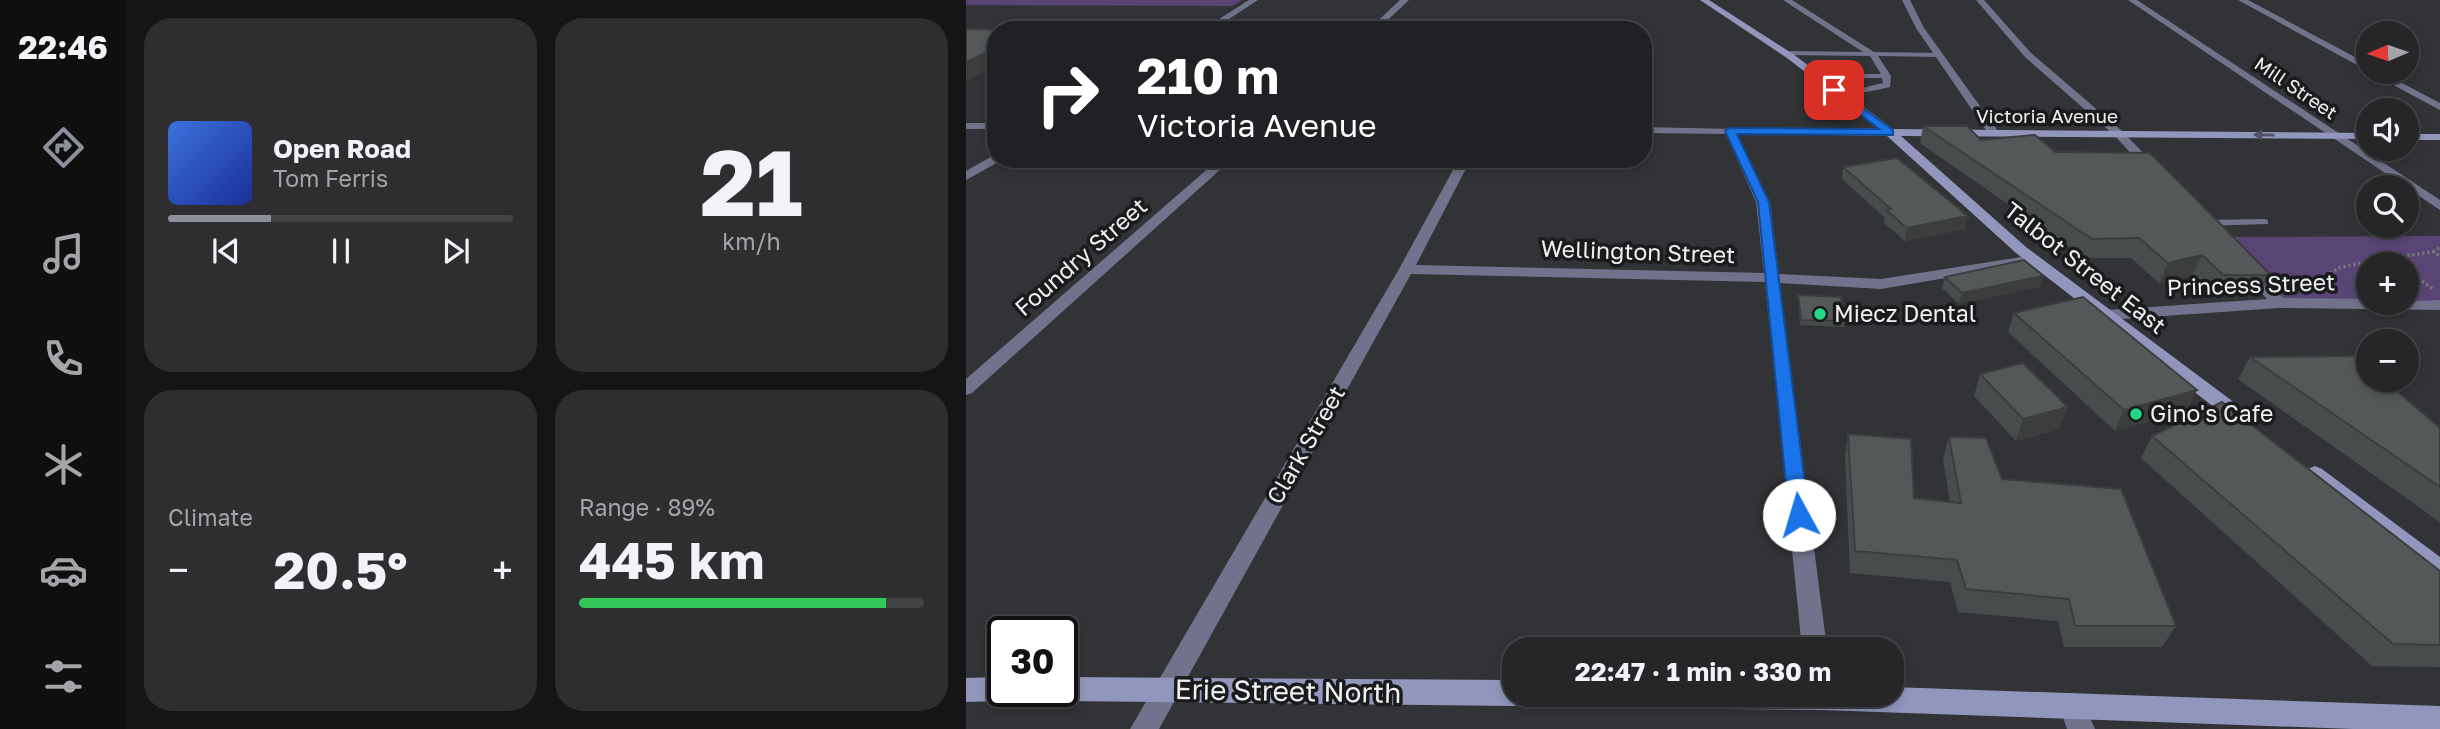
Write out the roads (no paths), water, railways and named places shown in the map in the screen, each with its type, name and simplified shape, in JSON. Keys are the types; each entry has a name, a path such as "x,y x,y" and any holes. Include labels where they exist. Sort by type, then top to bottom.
{"main road":[{"name":"Talbot Street East","path":"1704,0 1785,53 1890,132 2034,259 2251,425"},
{"name":"Victoria Avenue","path":"1730,131 2356,136"},
{"path":"2419,137 2440,137"},
{"path":"2296,459 2440,570"},
{"path":"966,690 987,689"},
{"name":"Erie Street North","path":"1078,689 1502,693"},
{"path":"1904,703 2077,717 2440,719"}],"street":[{"path":"1220,21 1254,0"},
{"path":"1382,21 1405,0"},
{"path":"1787,0 1869,52"},
{"path":"1906,0 1939,55 1994,134"},
{"path":"1980,0 2028,55 2118,133 2158,175"},
{"name":"Mill Street","path":"2132,0 2332,135 2436,201"},
{"path":"2242,0 2356,62"},
{"path":"2397,84 2440,107"},
{"path":"966,125 987,126"},
{"name":"Victoria Avenue","path":"1652,130 1730,131"},
{"path":"1730,131 1763,202 1814,637"},
{"path":"966,176 987,163"},
{"name":"Foundry Street","path":"966,388 1216,168"},
{"name":"Clark Street","path":"1144,729 1406,269 1460,168"},
{"path":"2198,218 2216,237"},
{"path":"2234,256 2280,303"},
{"name":"Wellington Street","path":"1406,269 1772,278 1881,284 2034,259"},
{"name":"Princess Street","path":"2107,315 2280,303 2440,305"}],"lane":[{"path":"1834,90 1878,89 1887,85 1887,76 1869,52"},
{"path":"1785,53 1939,55"},
{"path":"1816,76 1887,76"},
{"path":"2198,218 2264,222"}],"place":[{"name":"Miecz Dental","path":"1820,314"},
{"name":"Gino's Cafe","path":"2136,414"}]}
